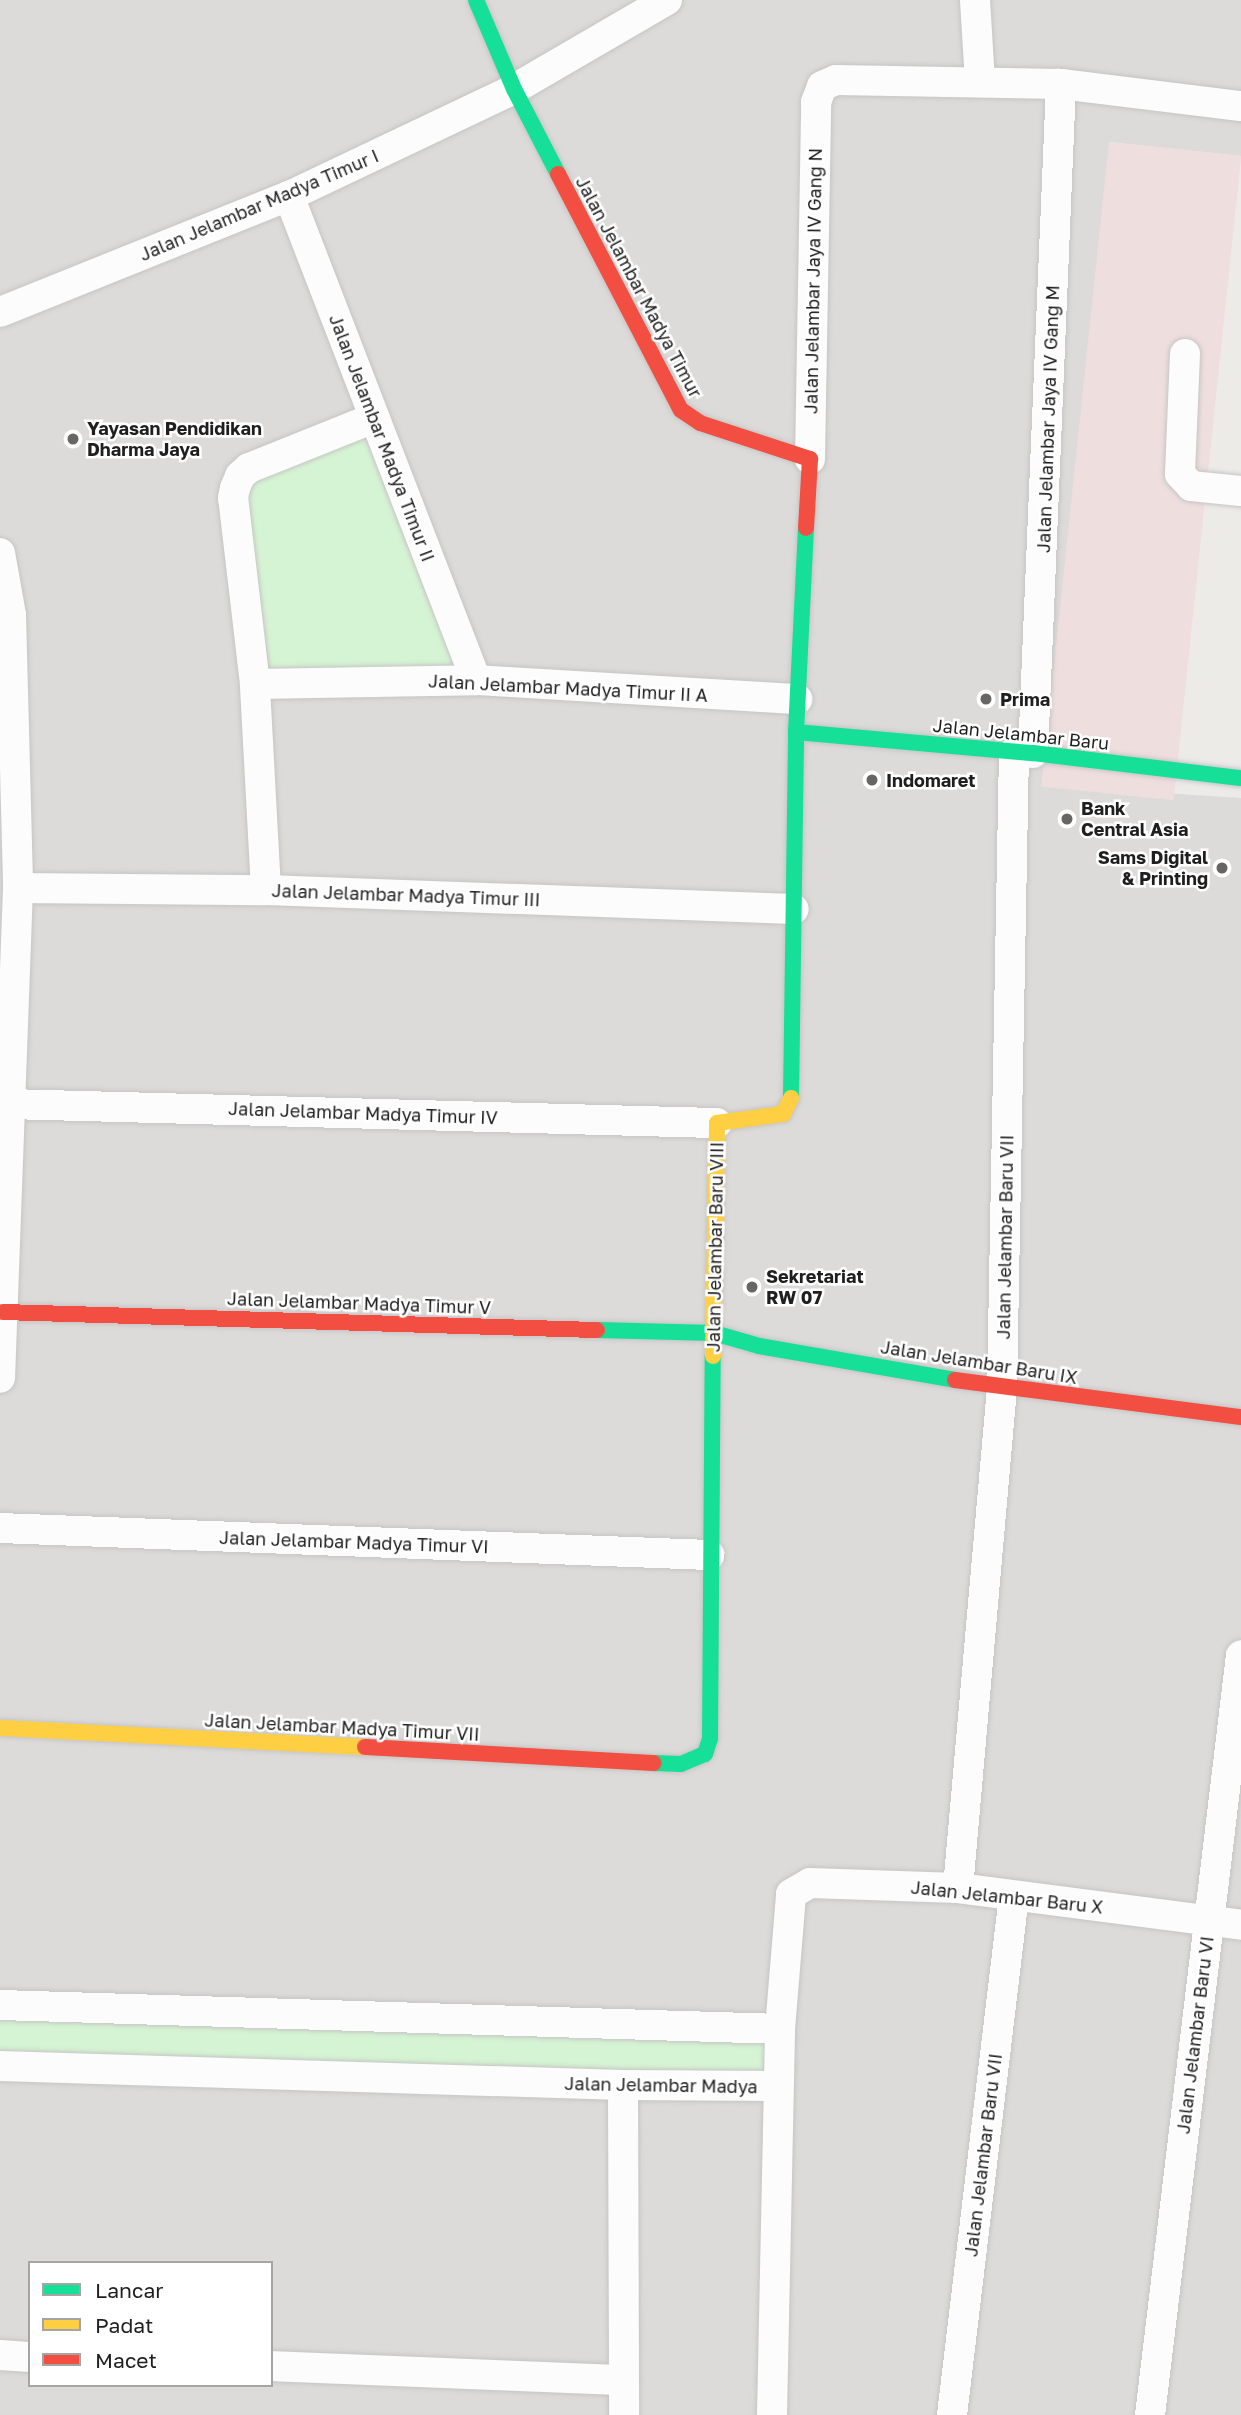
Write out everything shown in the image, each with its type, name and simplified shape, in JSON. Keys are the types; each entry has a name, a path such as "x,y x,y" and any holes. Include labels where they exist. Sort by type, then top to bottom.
{"street":[{"name":"Jalan Jelambar Madya Timur","path":"476,0 514,89 681,410 700,423 810,459"},
{"name":"Jalan Jelambar Madya Timur I","path":"0,312 289,196 514,89 667,0"},
{"path":"975,0 980,82 1061,84 1241,106"},
{"name":"Jalan Jelambar Jaya IV Gang N","path":"810,459 816,102 822,86 836,80 980,82"},
{"name":"Jalan Jelambar Jaya IV Gang M","path":"1023,752 1061,84"},
{"name":"Jalan Jelambar Madya Timur II","path":"289,196 476,680"},
{"path":"1185,354 1180,474 1191,486 1241,491"},
{"path":"266,890 255,684 233,498 240,476 249,468 374,418"},
{"path":"796,732 810,459"},
{"path":"0,553 11,615 18,888 0,1378"},
{"name":"Jalan Jelambar Madya Timur II A","path":"255,684 476,680 797,699"},
{"name":"Jalan Jelambar Baru","path":"796,732 1023,752 1241,778"},
{"name":"Jalan Jelambar Baru VIII","path":"681,1764 705,1754 710,1739 709,1555 718,1123 783,1114 789,1109 796,732"},
{"name":"Jalan Jelambar Baru VII","path":"958,1888 1002,1388 1023,752"},
{"name":"Jalan Jelambar Madya Timur III","path":"18,888 266,890 794,909"},
{"name":"Jalan Jelambar Madya Timur IV","path":"8,1104 718,1123"},
{"name":"Jalan Jelambar Madya Timur V","path":"3,1312 714,1333"},
{"name":"Jalan Jelambar Baru IX","path":"714,1333 759,1346 1002,1388 1241,1417"},
{"name":"Jalan Jelambar Madya Timur VI","path":"0,1528 709,1555"},
{"name":"Jalan Jelambar Baru VI","path":"1150,2415 1241,1654"},
{"name":"Jalan Jelambar Madya Timur VII","path":"0,1728 681,1764"},
{"name":"Jalan Jelambar Baru X","path":"780,2029 791,1894 810,1883 958,1888 1241,1925"},
{"name":"Jalan Jelambar Baru VII","path":"953,2415 1014,1896"},
{"path":"0,2005 780,2029"},
{"name":"Jalan Jelambar Madya","path":"0,2066 623,2085 778,2087 780,2029"},
{"path":"623,2085 624,2415"},
{"path":"772,2415 778,2087"},
{"path":"0,2356 28,2357"},
{"path":"273,2366 623,2380"}],"shaded area":[{"path":"0,0 1241,0 1241,156 1109,142 1102,789 1241,798 1241,2415 0,2415"},
{"path":"1109,142 1241,156 1174,800 1041,786"}],"green space":[{"path":"377,429 460,668 270,672 240,476"},
{"path":"0,2010 768,2042 759,2085 0,2077"}],"traffic: fast":[{"path":"476,0 514,89 558,174"},
{"path":"791,1098 796,732 806,528"},
{"path":"796,732 1033,753 1241,778"},
{"path":"597,1330 714,1333 759,1346 955,1380"},
{"path":"654,1763 681,1764 705,1754 710,1739 713,1356"}],"traffic: slow":[{"path":"713,1356 717,1123 783,1114 791,1098"},
{"path":"0,1728 365,1747"}],"traffic: jam":[{"path":"558,174 681,410 700,423 810,459 806,528"},
{"path":"3,1312 597,1330"},
{"path":"955,1380 1241,1417"},
{"path":"365,1747 654,1763"}],"place":[{"name":"Yayasan Pendidikan Dharma Jaya","path":"73,439"},
{"name":"Prima","path":"986,699"},
{"name":"Indomaret","path":"872,780"},
{"name":"Bank Central Asia","path":"1067,819"},
{"name":"Sams Digital & Printing","path":"1222,868"},
{"name":"Sekretariat RW 07","path":"752,1287"}]}
